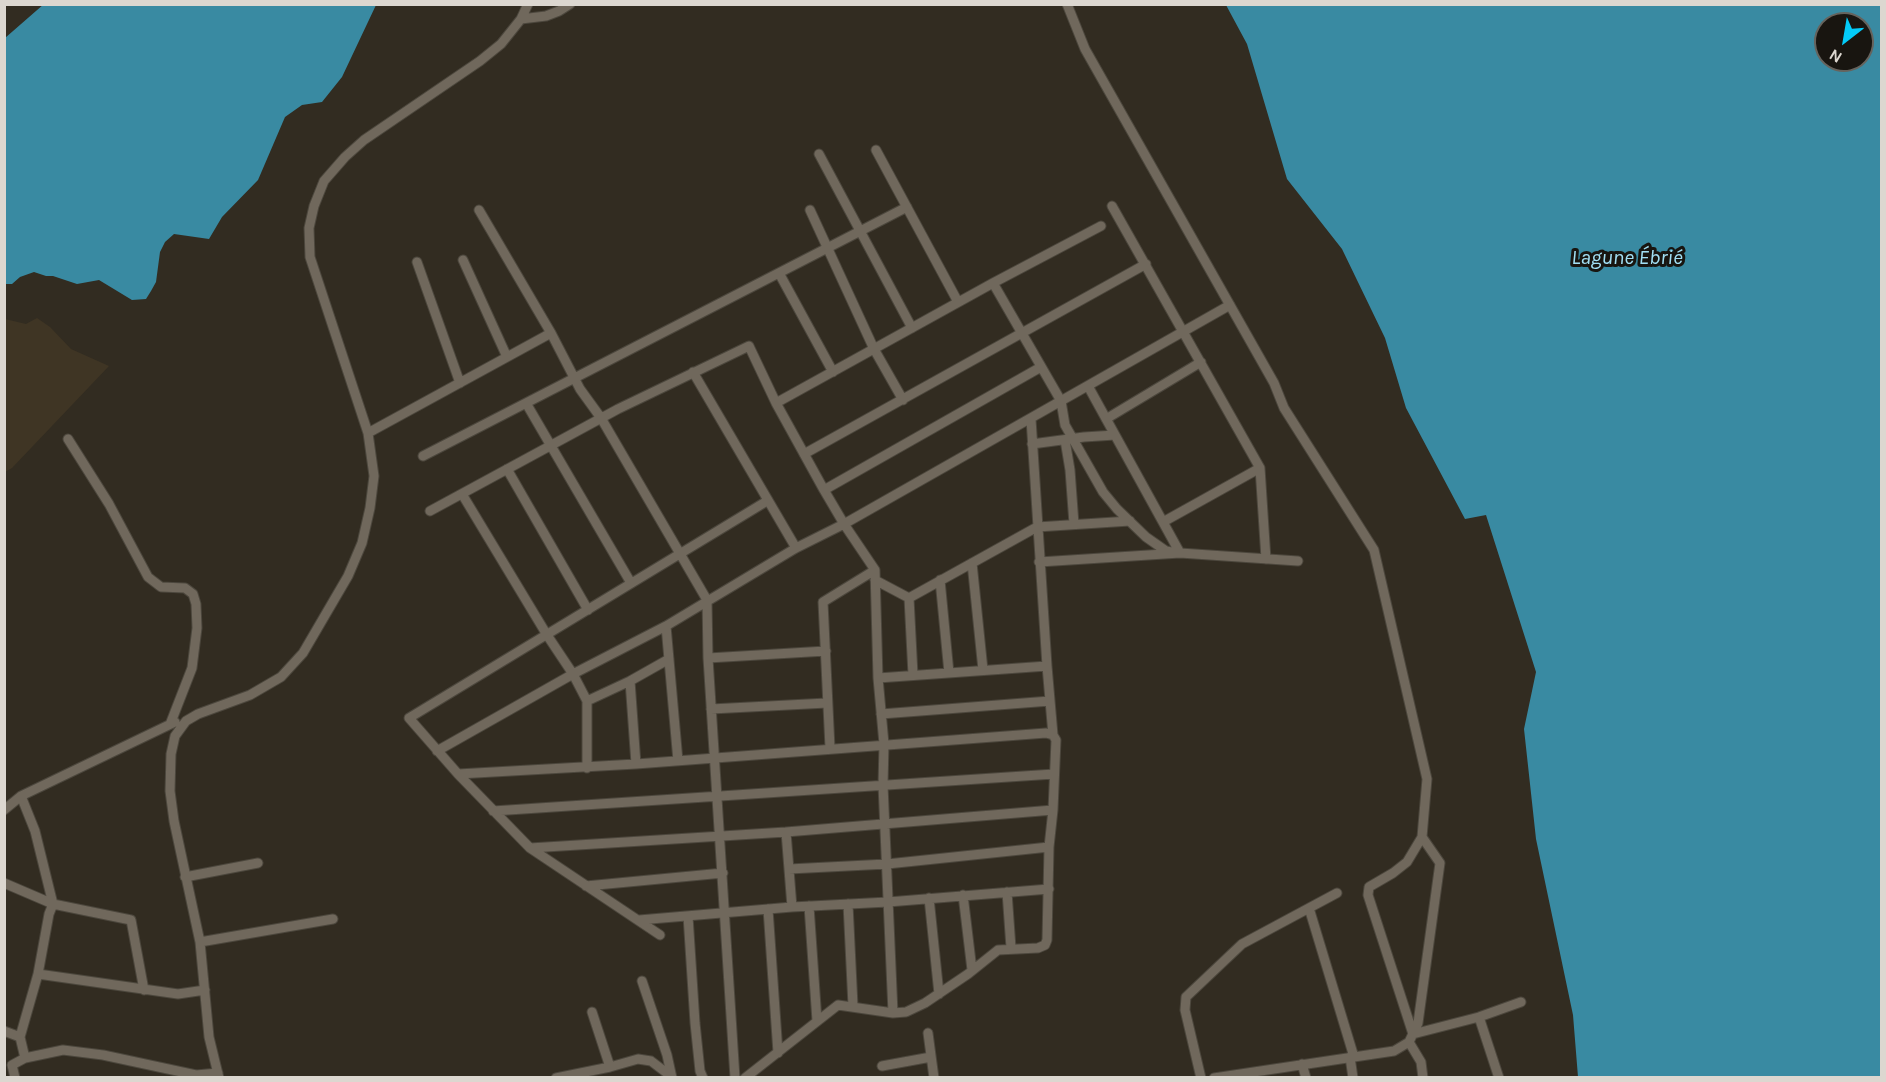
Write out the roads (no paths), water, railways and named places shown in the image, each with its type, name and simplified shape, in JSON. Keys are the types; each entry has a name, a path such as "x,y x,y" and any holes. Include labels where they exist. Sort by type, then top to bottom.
{"street":[{"path":"15,1077 8,1066 25,1058 63,1050 103,1055 196,1074 219,1075 208,1037 200,942 185,877 170,791 171,754 175,736 186,721 198,714 250,695 281,677 303,653 348,576 362,543 374,476 368,433 310,257 309,228 314,206 324,181 345,157 364,140 480,61 501,44 521,20 528,4"},
{"path":"521,20 546,16 570,4"},
{"path":"1066,4 1091,59 1274,383 1284,408 1374,550 1427,779 1422,837 1407,862 1369,887 1368,895 1411,1038 1421,1062 1423,1077"},
{"path":"876,150 958,302"},
{"path":"819,154 912,328"},
{"path":"1112,206 1260,468 1266,559"},
{"path":"423,456 907,207"},
{"path":"479,210 551,333 574,378 601,418 707,600 708,658 735,1077"},
{"path":"810,210 874,349 903,400"},
{"path":"776,404 958,302 1101,226"},
{"path":"463,260 507,357"},
{"path":"417,262 460,383"},
{"path":"804,454 1146,264"},
{"path":"779,273 833,372"},
{"path":"993,283 1061,401 1068,439 1074,524"},
{"path":"437,751 573,674 666,626 796,548 844,524 1230,305"},
{"path":"368,433 551,333"},
{"path":"430,511 601,418 749,346 776,404 875,575 909,598"},
{"path":"1106,418 1201,362"},
{"path":"824,490 1041,367"},
{"path":"693,372 796,548"},
{"path":"1088,386 1178,553"},
{"path":"526,403 632,584"},
{"path":"745,1077 838,1005 893,1013 906,1012 939,994 998,950 1038,948 1045,945 1056,740 1053,735 1036,527 1031,419"},
{"path":"1032,444 1115,435"},
{"path":"68,438 110,504 148,577 161,587 185,588 193,594 196,604 197,628 192,668 171,722"},
{"path":"1068,439 1103,492 1130,521 1166,551 1298,561"},
{"path":"1163,522 1260,468"},
{"path":"507,469 588,610"},
{"path":"462,494 573,674 587,701 587,768"},
{"path":"660,935 530,848 458,774 409,718 767,501"},
{"path":"909,598 1036,527 1130,521"},
{"path":"1039,562 1178,553"},
{"path":"972,563 983,670"},
{"path":"830,748 823,602 875,575"},
{"path":"875,575 878,678 884,744 883,785 893,1013"},
{"path":"940,580 949,673"},
{"path":"909,598 913,675"},
{"path":"666,626 678,761"},
{"path":"708,658 826,651"},
{"path":"587,701 630,681 669,659"},
{"path":"878,678 1047,666"},
{"path":"630,681 636,764"},
{"path":"881,714 1050,701"},
{"path":"711,709 827,703"},
{"path":"4,810 21,795 171,722 186,721"},
{"path":"458,774 587,768 1046,733 1053,735"},
{"path":"493,811 1054,774"},
{"path":"21,795 35,831 53,904 49,914 38,974 20,1037 25,1058"},
{"path":"530,848 886,825 1053,810"},
{"path":"786,832 792,907"},
{"path":"1411,1038 1418,1023 1440,863 1422,837"},
{"path":"789,869 887,864 1049,847"},
{"path":"185,877 258,863"},
{"path":"586,886 723,873"},
{"path":"4,883 53,904 131,920 144,990"},
{"path":"639,920 1049,889"},
{"path":"1007,892 1011,948"},
{"path":"1201,1077 1185,1010 1186,997 1242,944 1337,893"},
{"path":"963,895 972,970"},
{"path":"928,898 939,994"},
{"path":"848,904 853,1006"},
{"path":"809,906 817,1022"},
{"path":"1309,908 1352,1057 1353,1077"},
{"path":"768,909 778,1053"},
{"path":"688,916 695,1023 700,1071 703,1077"},
{"path":"200,942 333,919"},
{"path":"38,974 178,994 205,990"},
{"path":"642,981 672,1077"},
{"path":"1214,1077 1277,1073 1302,1064 1394,1051 1411,1038 1521,1002"},
{"path":"592,1012 609,1067"},
{"path":"1479,1017 1498,1077"},
{"path":"4,1031 20,1037"},
{"path":"928,1034 934,1077"},
{"path":"882,1066 931,1057"},
{"path":"556,1077 638,1059 651,1061 672,1077"},
{"path":"1302,1064 1306,1077"}],"water":[{"path":"44,4 376,5 342,77 322,102 302,105 285,117 258,180 222,217 209,239 174,234 165,242 160,252 156,282 151,291 146,299 132,300 99,280 77,284 34,272 20,277 12,284 5,284 5,38"},
{"name":"Lagune Ébrié","path":"1226,5 1881,5 1881,1077 1578,1077 1573,1015 1536,839 1524,729 1536,672 1486,515 1465,519 1406,408 1385,338 1342,249 1287,179 1247,44"}]}
